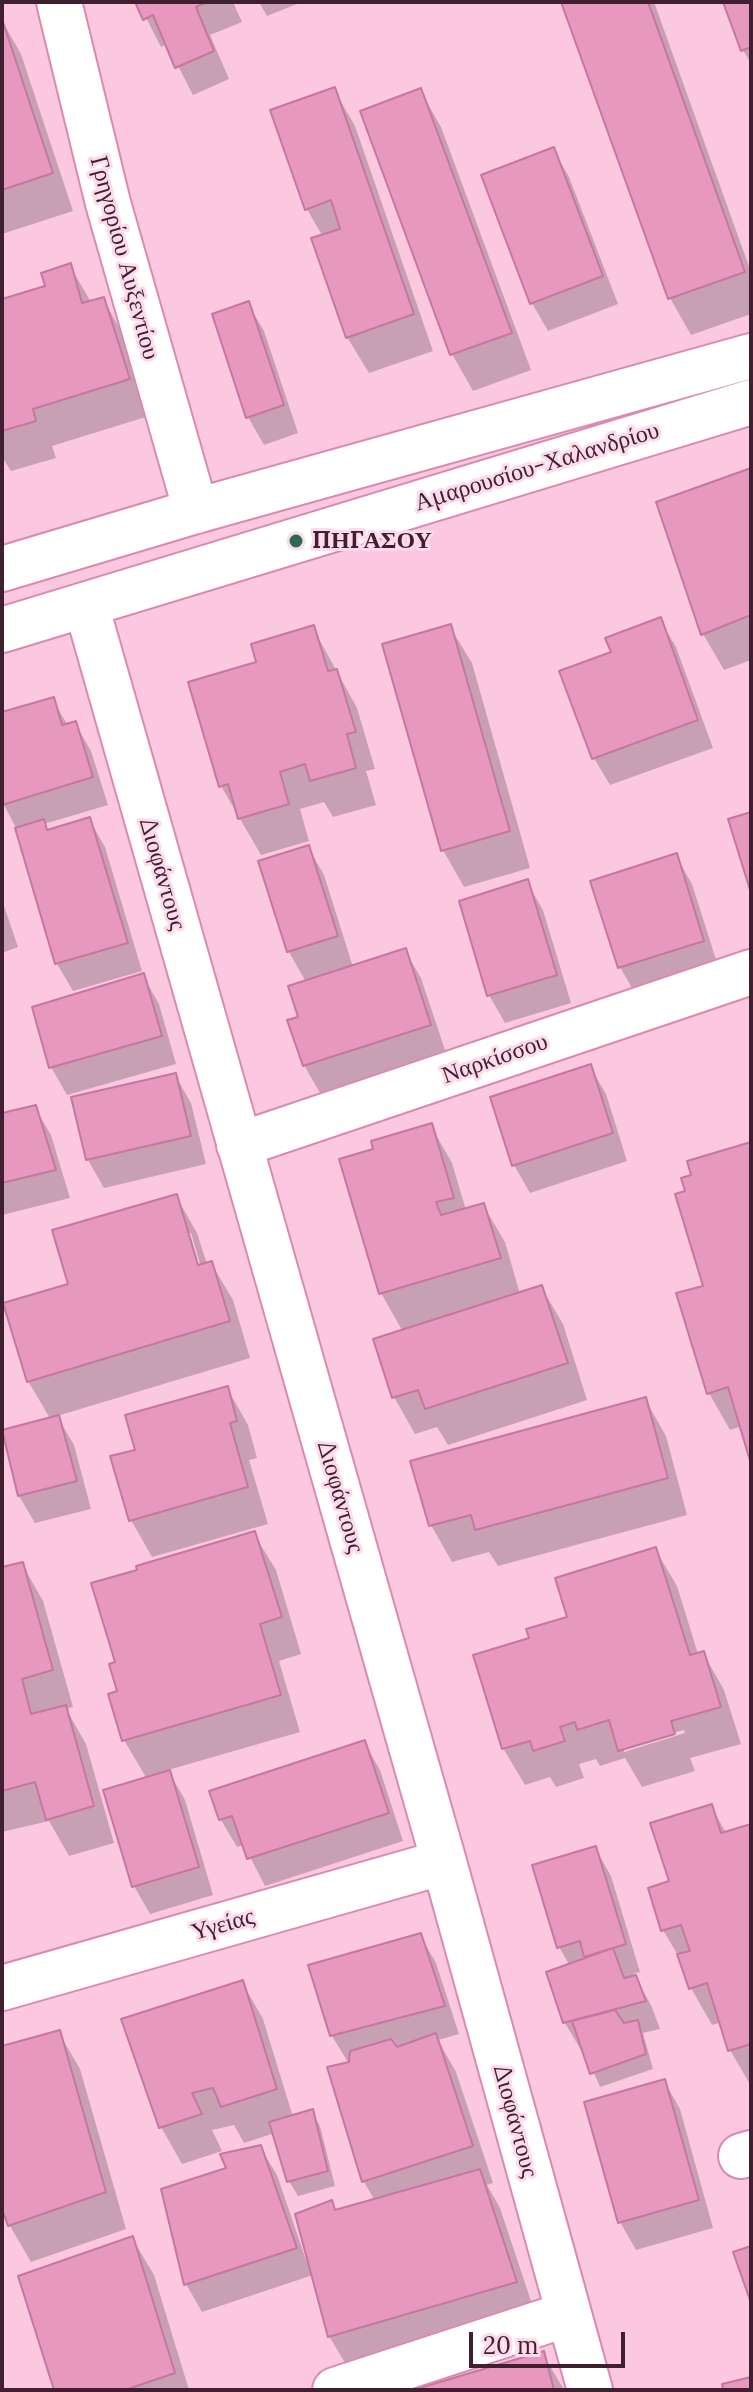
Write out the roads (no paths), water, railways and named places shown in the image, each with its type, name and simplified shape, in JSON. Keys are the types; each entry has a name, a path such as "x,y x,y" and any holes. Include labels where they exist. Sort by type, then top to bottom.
{"street":[{"name":"Γρηγορίου Αυξεντίου","path":"59,2 108,203 196,511"},
{"name":"Αμαρουσίου-Χαλανδρίου","path":"2,569 196,511 751,356"},
{"name":"Αμαρουσίου-Χαλανδρίου","path":"2,630 751,402"},
{"name":"Διοφάντους","path":"86,605 444,1862 590,2390"},
{"name":"Ναρκίσσου","path":"239,1145 751,972"},
{"name":"Υγείας","path":"2,1988 444,1862"},
{"path":"335,2390 568,2314"}],"place":[{"name":"ΠΗΓΑΣΟΥ","path":"296,541"}]}
